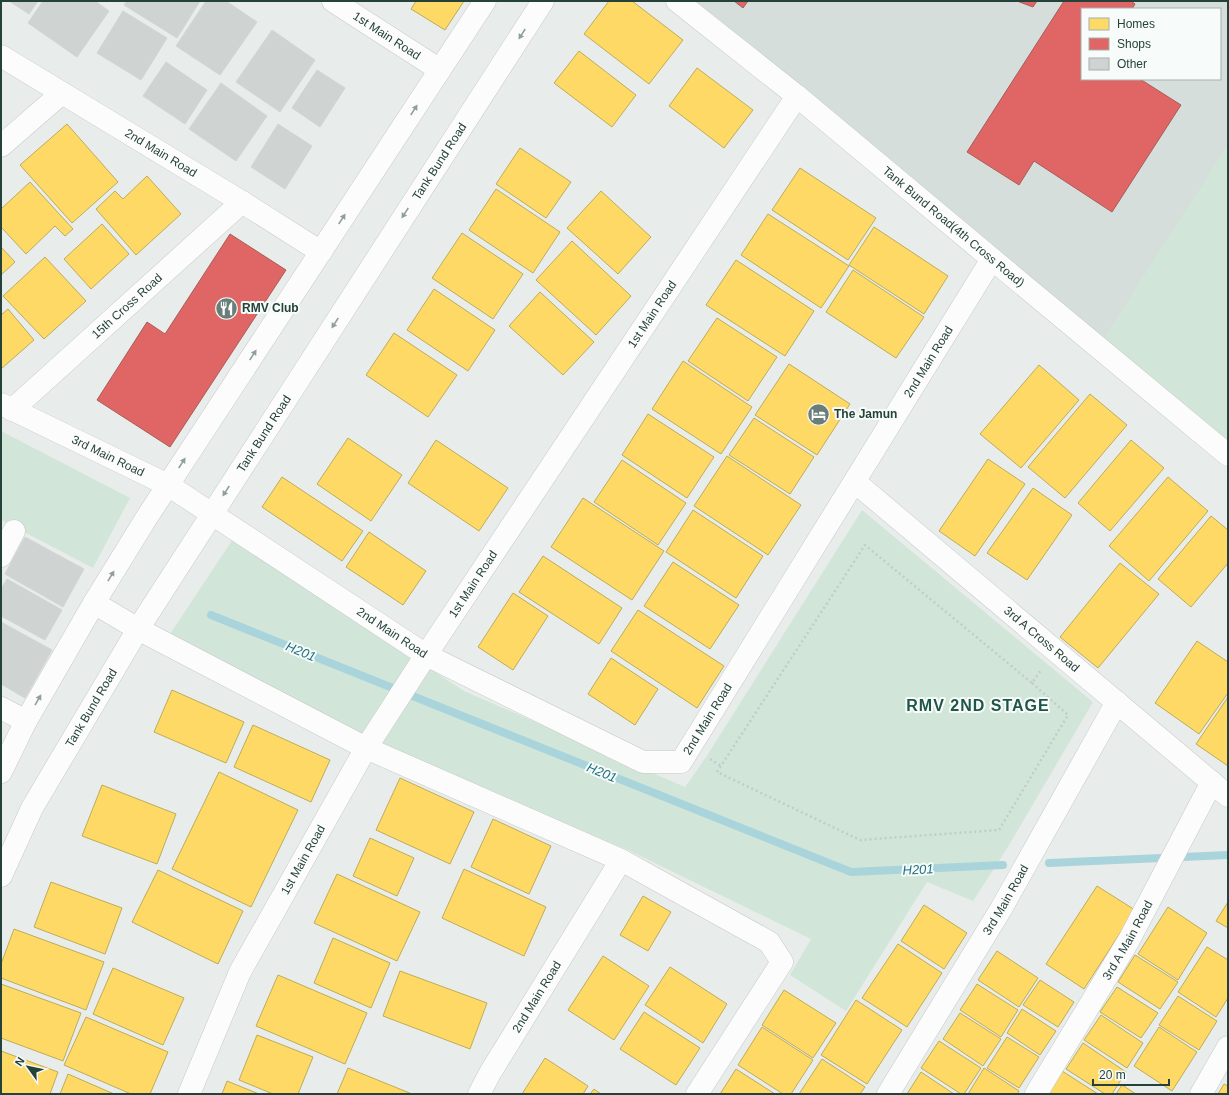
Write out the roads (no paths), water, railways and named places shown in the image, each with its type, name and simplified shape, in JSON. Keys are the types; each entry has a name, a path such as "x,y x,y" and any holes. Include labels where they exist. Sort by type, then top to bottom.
{"street":[{"name":"1st Main Road","path":"333,1 440,70"},
{"path":"1,772 26,721 94,604 147,517 485,1"},
{"name":"Tank Bund Road","path":"1,876 32,808 138,629 543,1"},
{"name":"Tank Bund Road(4th Cross Road)","path":"677,1 797,96 1228,455"},
{"name":"2nd Main Road","path":"1,56 242,202 321,252"},
{"path":"1,146 62,93"},
{"name":"1st Main Road","path":"189,1094 240,972 366,748 379,730 422,660 797,96"},
{"name":"15th Cross Road","path":"6,407 242,202"},
{"name":"2nd Main Road","path":"212,513 422,660 643,762 681,762 992,259"},
{"name":"3rd Main Road","path":"6,407 164,490 212,513"},
{"name":"3rd A Cross Road","path":"855,482 1220,789"},
{"path":"1,556 14,531"},
{"path":"94,604 138,629 366,748 622,860 769,942 782,962 697,1094"},
{"name":"3rd Main Road","path":"888,1094 1001,909 1117,702"},
{"path":"1,708 26,721"},
{"name":"3rd A Main Road","path":"1036,1094 1129,940 1178,846 1220,789"},
{"name":"2nd Main Road","path":"479,1094 490,1073 622,860"},
{"path":"1201,1094 1228,1047"}],"waterway":[{"name":"H201","path":"211,615 851,872 1003,865"},
{"name":"H201","path":"1049,863 1228,855"}],"place":[{"name":"RMV Club","path":"227,308"},
{"name":"The Jamun","path":"819,414"}],"district":[{"name":"RMV 2ND STAGE","path":"978,705"}]}
